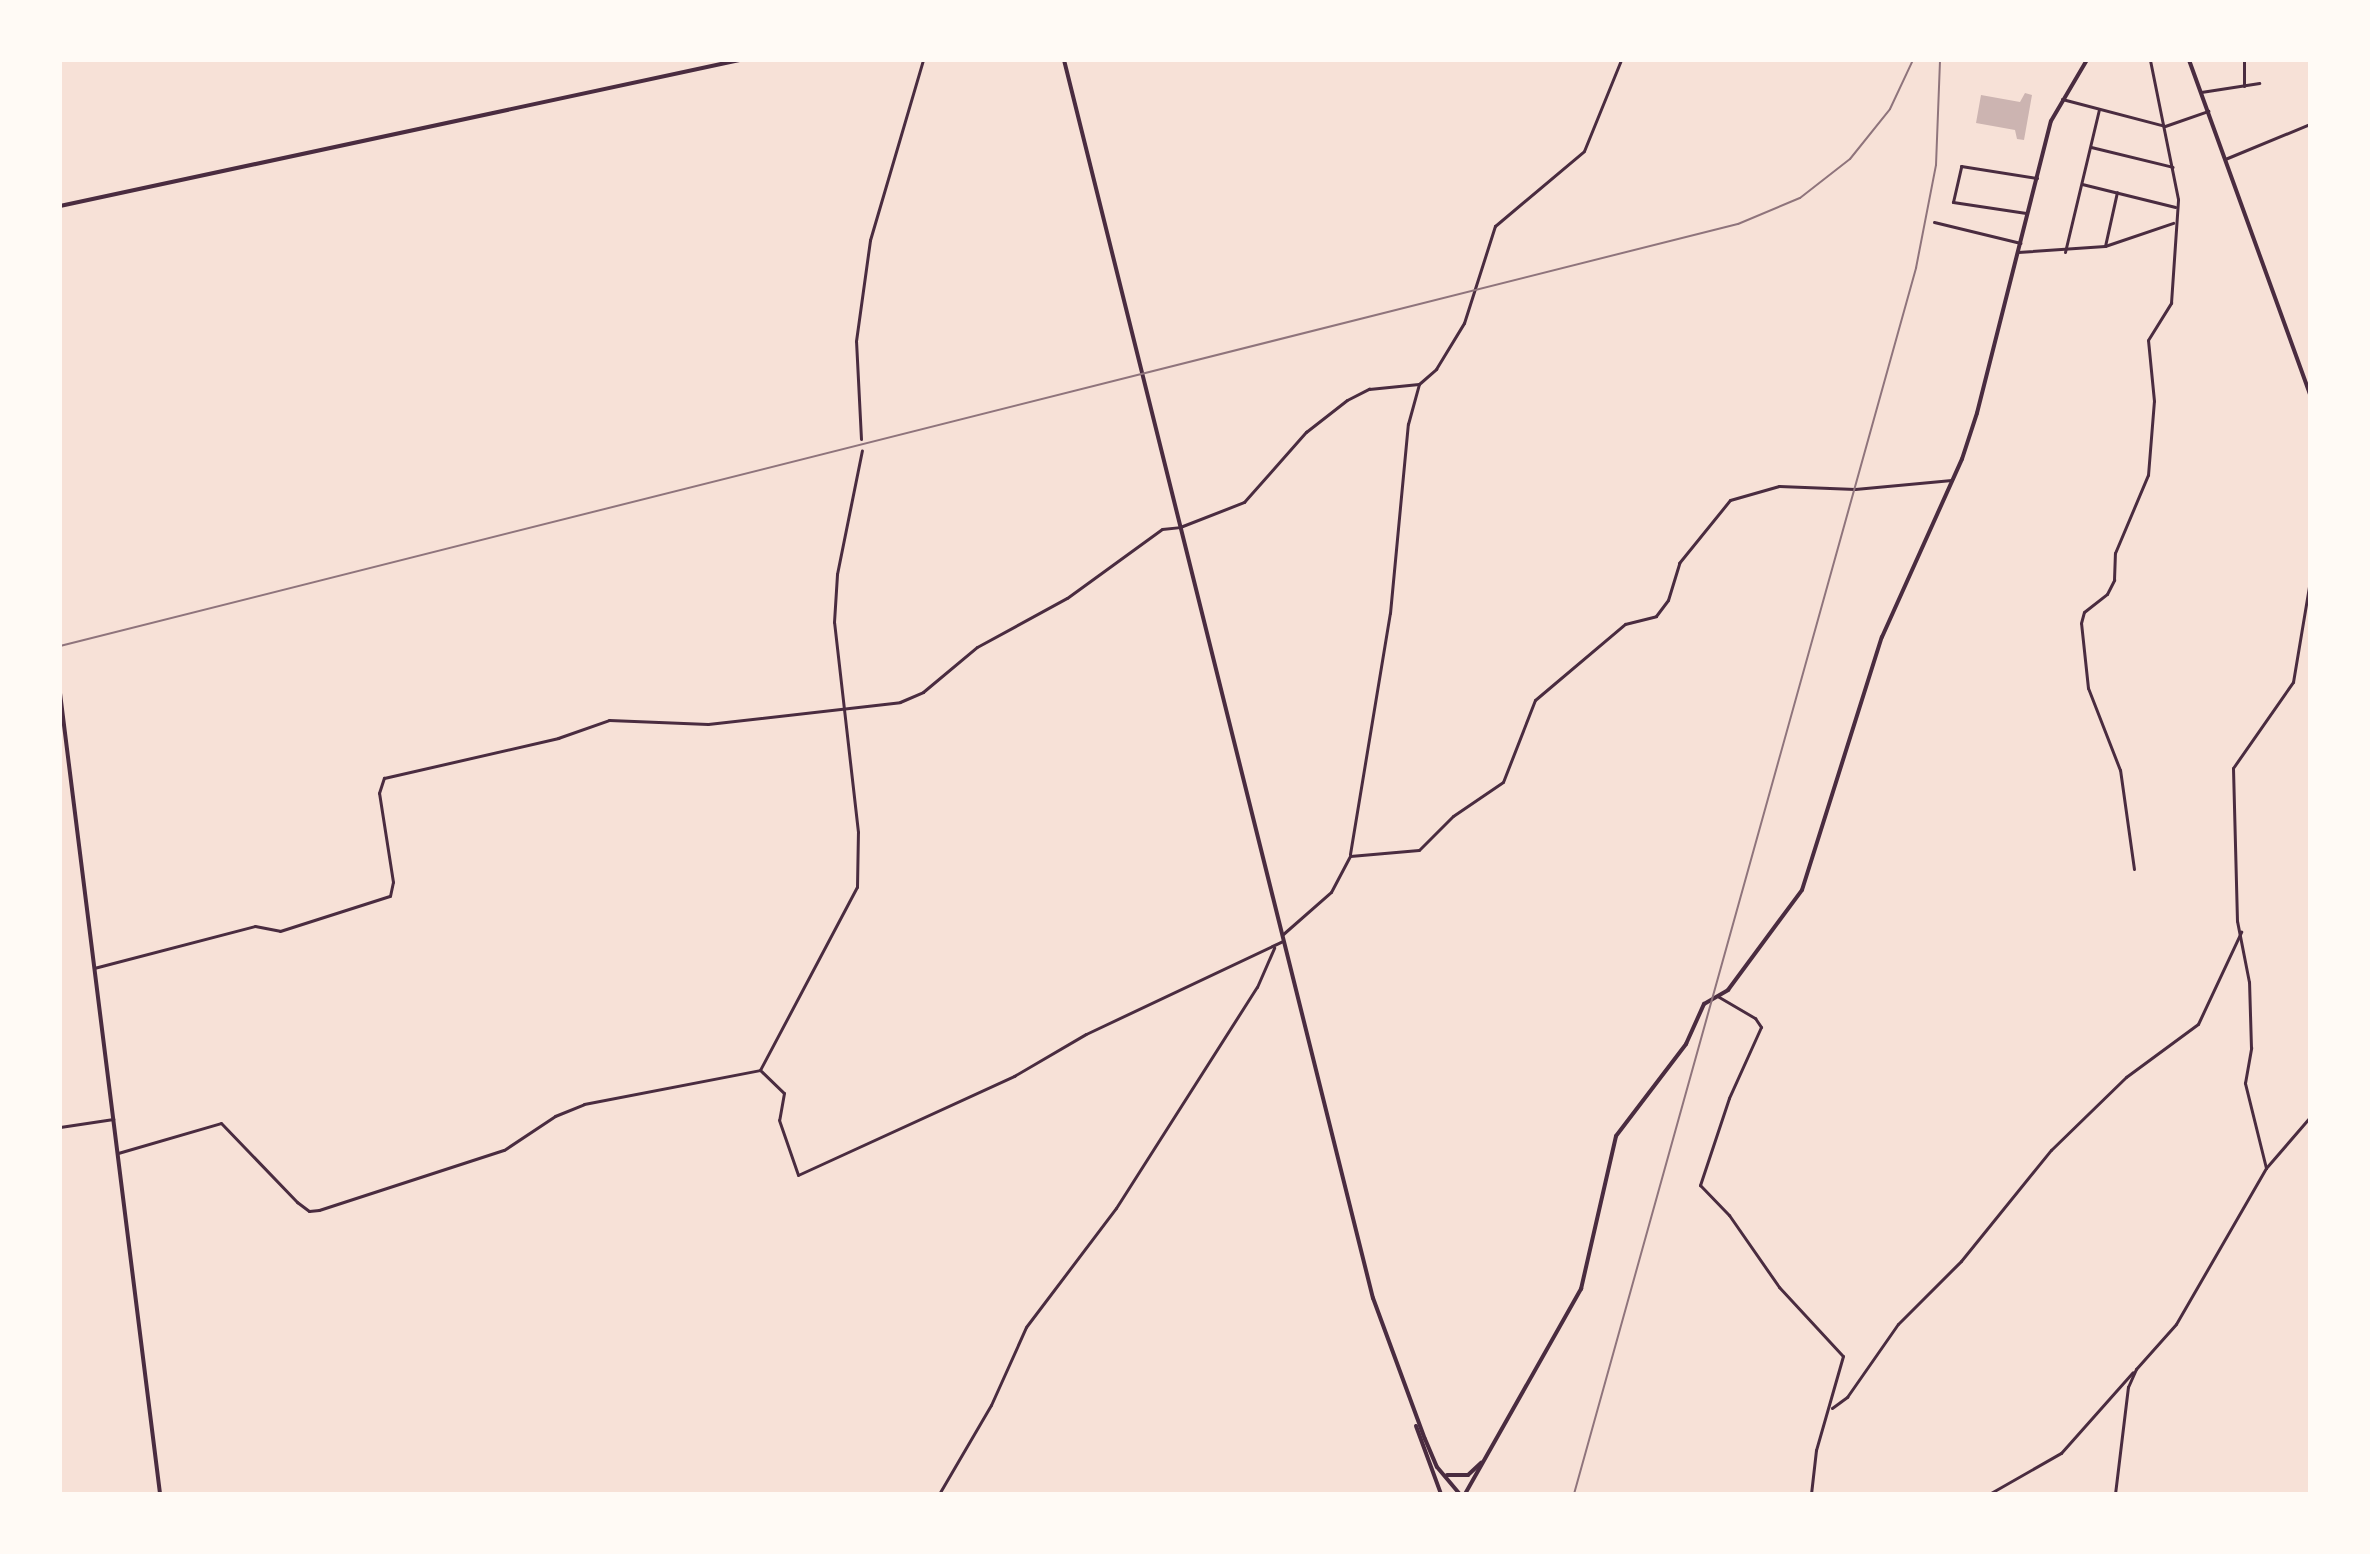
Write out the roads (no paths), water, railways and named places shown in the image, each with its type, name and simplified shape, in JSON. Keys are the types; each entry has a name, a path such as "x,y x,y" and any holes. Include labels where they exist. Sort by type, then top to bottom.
{"main road":[{"path":"60,206 740,60"},
{"path":"1063,60 1373,1298 1441,1492"},
{"path":"1406,1397 1437,1467 1463,1494 1581,1289 1616,1136 1686,1044 1704,1004 1719,997 1802,890 1882,637 1952,480 1977,413 2037,178 2062,99 2087,60"},
{"path":"2189,60 2310,395"},
{"path":"60,693 160,1494"},
{"path":"1437,1467 1458,1478 1485,1458"}],"street":[{"path":"861,439 856,341 870,240 923,60"},
{"path":"94,968 255,926 280,931 390,896 393,882 379,793 384,778 558,738 609,720 708,724 847,711 900,702 923,692 977,647 1067,598 1162,529 1180,527 1244,502 1306,432 1357,393 1419,384 1436,369 1461,329 1495,226 1588,146 1621,60"},
{"path":"2134,869 2120,770 2088,688 2081,623 2084,612 2107,594 2114,580 2115,553 2148,475 2154,401 2148,340 2171,303 2175,207 2173,167 2150,60"},
{"path":"2244,60 2244,86"},
{"path":"2201,92 2259,83"},
{"path":"2062,99 2165,126 2208,111"},
{"path":"2065,252 2099,109"},
{"path":"2225,159 2310,124"},
{"path":"2090,146 2173,167"},
{"path":"2028,214 1953,202 1961,166 2037,178"},
{"path":"2081,184 2175,207"},
{"path":"2105,246 2117,192"},
{"path":"1934,222 2021,243"},
{"path":"2018,252 2065,252 2105,246 2173,223"},
{"path":"939,1494 991,1405 1026,1327 1116,1208 1257,987 1274,948 1331,892 1350,856 1371,750 1408,424 1419,384"},
{"path":"760,1070 857,887 858,832 847,711 834,622 837,574 862,450"},
{"path":"1350,856 1419,850 1453,816 1503,782 1535,700 1625,624 1656,616 1668,600 1679,563 1730,500 1779,486 1870,488 1952,480"},
{"path":"2266,1168 2245,1083 2251,1048 2249,982 2241,932 2233,768 2293,682 2310,580"},
{"path":"1832,1408 1847,1397 1898,1324 1961,1261 2051,1150 2126,1077 2198,1024 2241,932"},
{"path":"760,1070 784,1093 779,1120 798,1175 1274,948"},
{"path":"1719,997 1761,1027 1729,1098 1700,1185 1729,1215 1779,1287 1843,1356 1832,1408 1816,1450 1811,1494"},
{"path":"118,1153 221,1123 297,1202 309,1211 319,1210 504,1150 555,1116 584,1104 760,1070"},
{"path":"1989,1494 2061,1453 2176,1324 2266,1168 2310,1117"},
{"path":"60,1127 113,1119"},
{"path":"2115,1494 2128,1387 2136,1369"}],"railway":[{"path":"60,646 1738,224 1800,198 1850,159 1890,109 1913,60"},
{"path":"1574,1494 1916,268 1936,165 1940,60"}]}
